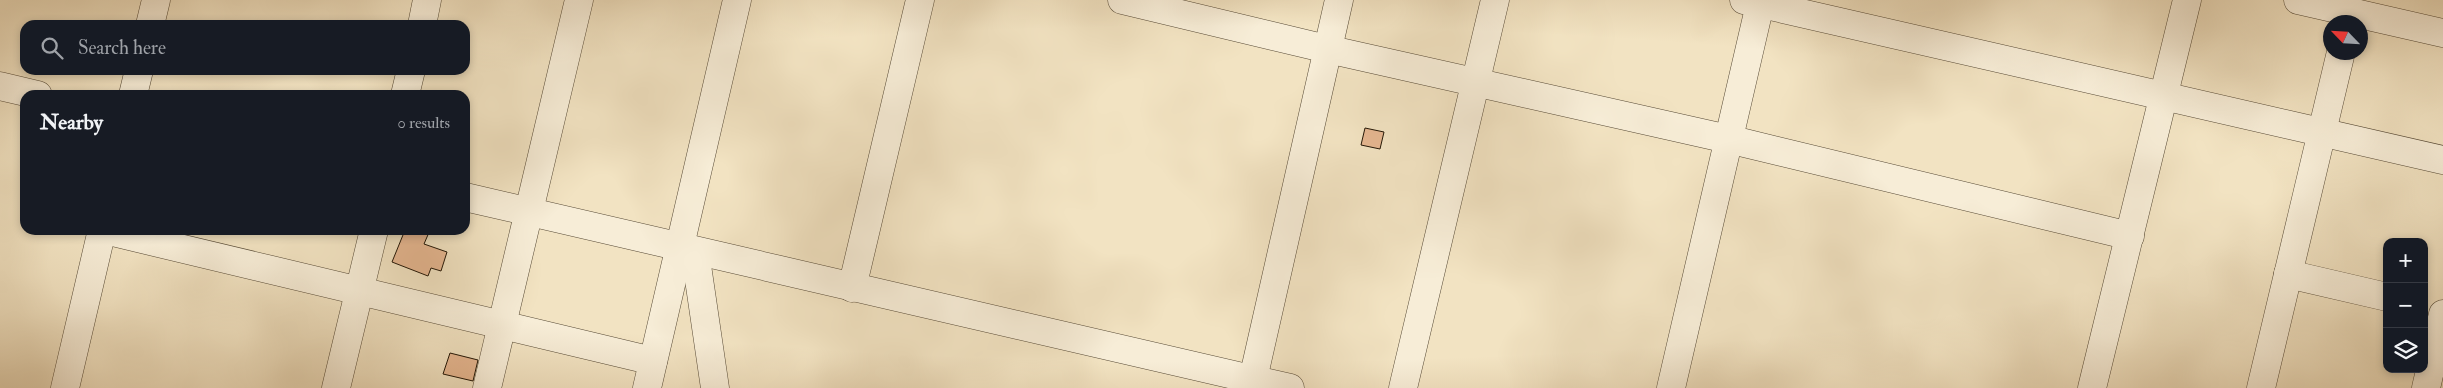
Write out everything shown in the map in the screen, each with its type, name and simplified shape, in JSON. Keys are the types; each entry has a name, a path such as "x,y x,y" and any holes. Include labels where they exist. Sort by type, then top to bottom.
{"street":[{"path":"151,20 156,0"},
{"path":"423,20 428,0"},
{"path":"487,388 579,0"},
{"path":"647,388 653,361 687,250 737,0"},
{"path":"852,288 920,0"},
{"path":"1122,0 1327,49 1728,139 2130,236"},
{"path":"1252,384 1339,0"},
{"path":"1403,388 1496,0"},
{"path":"2092,388 2165,97 2187,0"},
{"path":"2298,0 2443,33"},
{"path":"1671,388 1728,139 1755,1 2322,134 2443,160"},
{"path":"2261,388 2339,60"},
{"path":"134,90 138,75"},
{"path":"406,90 410,75"},
{"path":"0,86 20,91"},
{"path":"470,198 1252,384 1290,388"},
{"path":"64,388 102,235"},
{"path":"124,235 653,361"},
{"path":"336,388 373,235"},
{"path":"687,250 715,388"},
{"path":"2288,274 2383,296"},
{"path":"2428,307 2443,310"},
{"path":"2426,388 2443,314"}],"building":[{"path":"1365,128 1384,132 1380,149 1361,145"},
{"path":"403,235 428,235 424,244 447,252 441,271 431,268 428,276 392,262"},
{"path":"450,353 478,360 473,381 443,374"}]}
